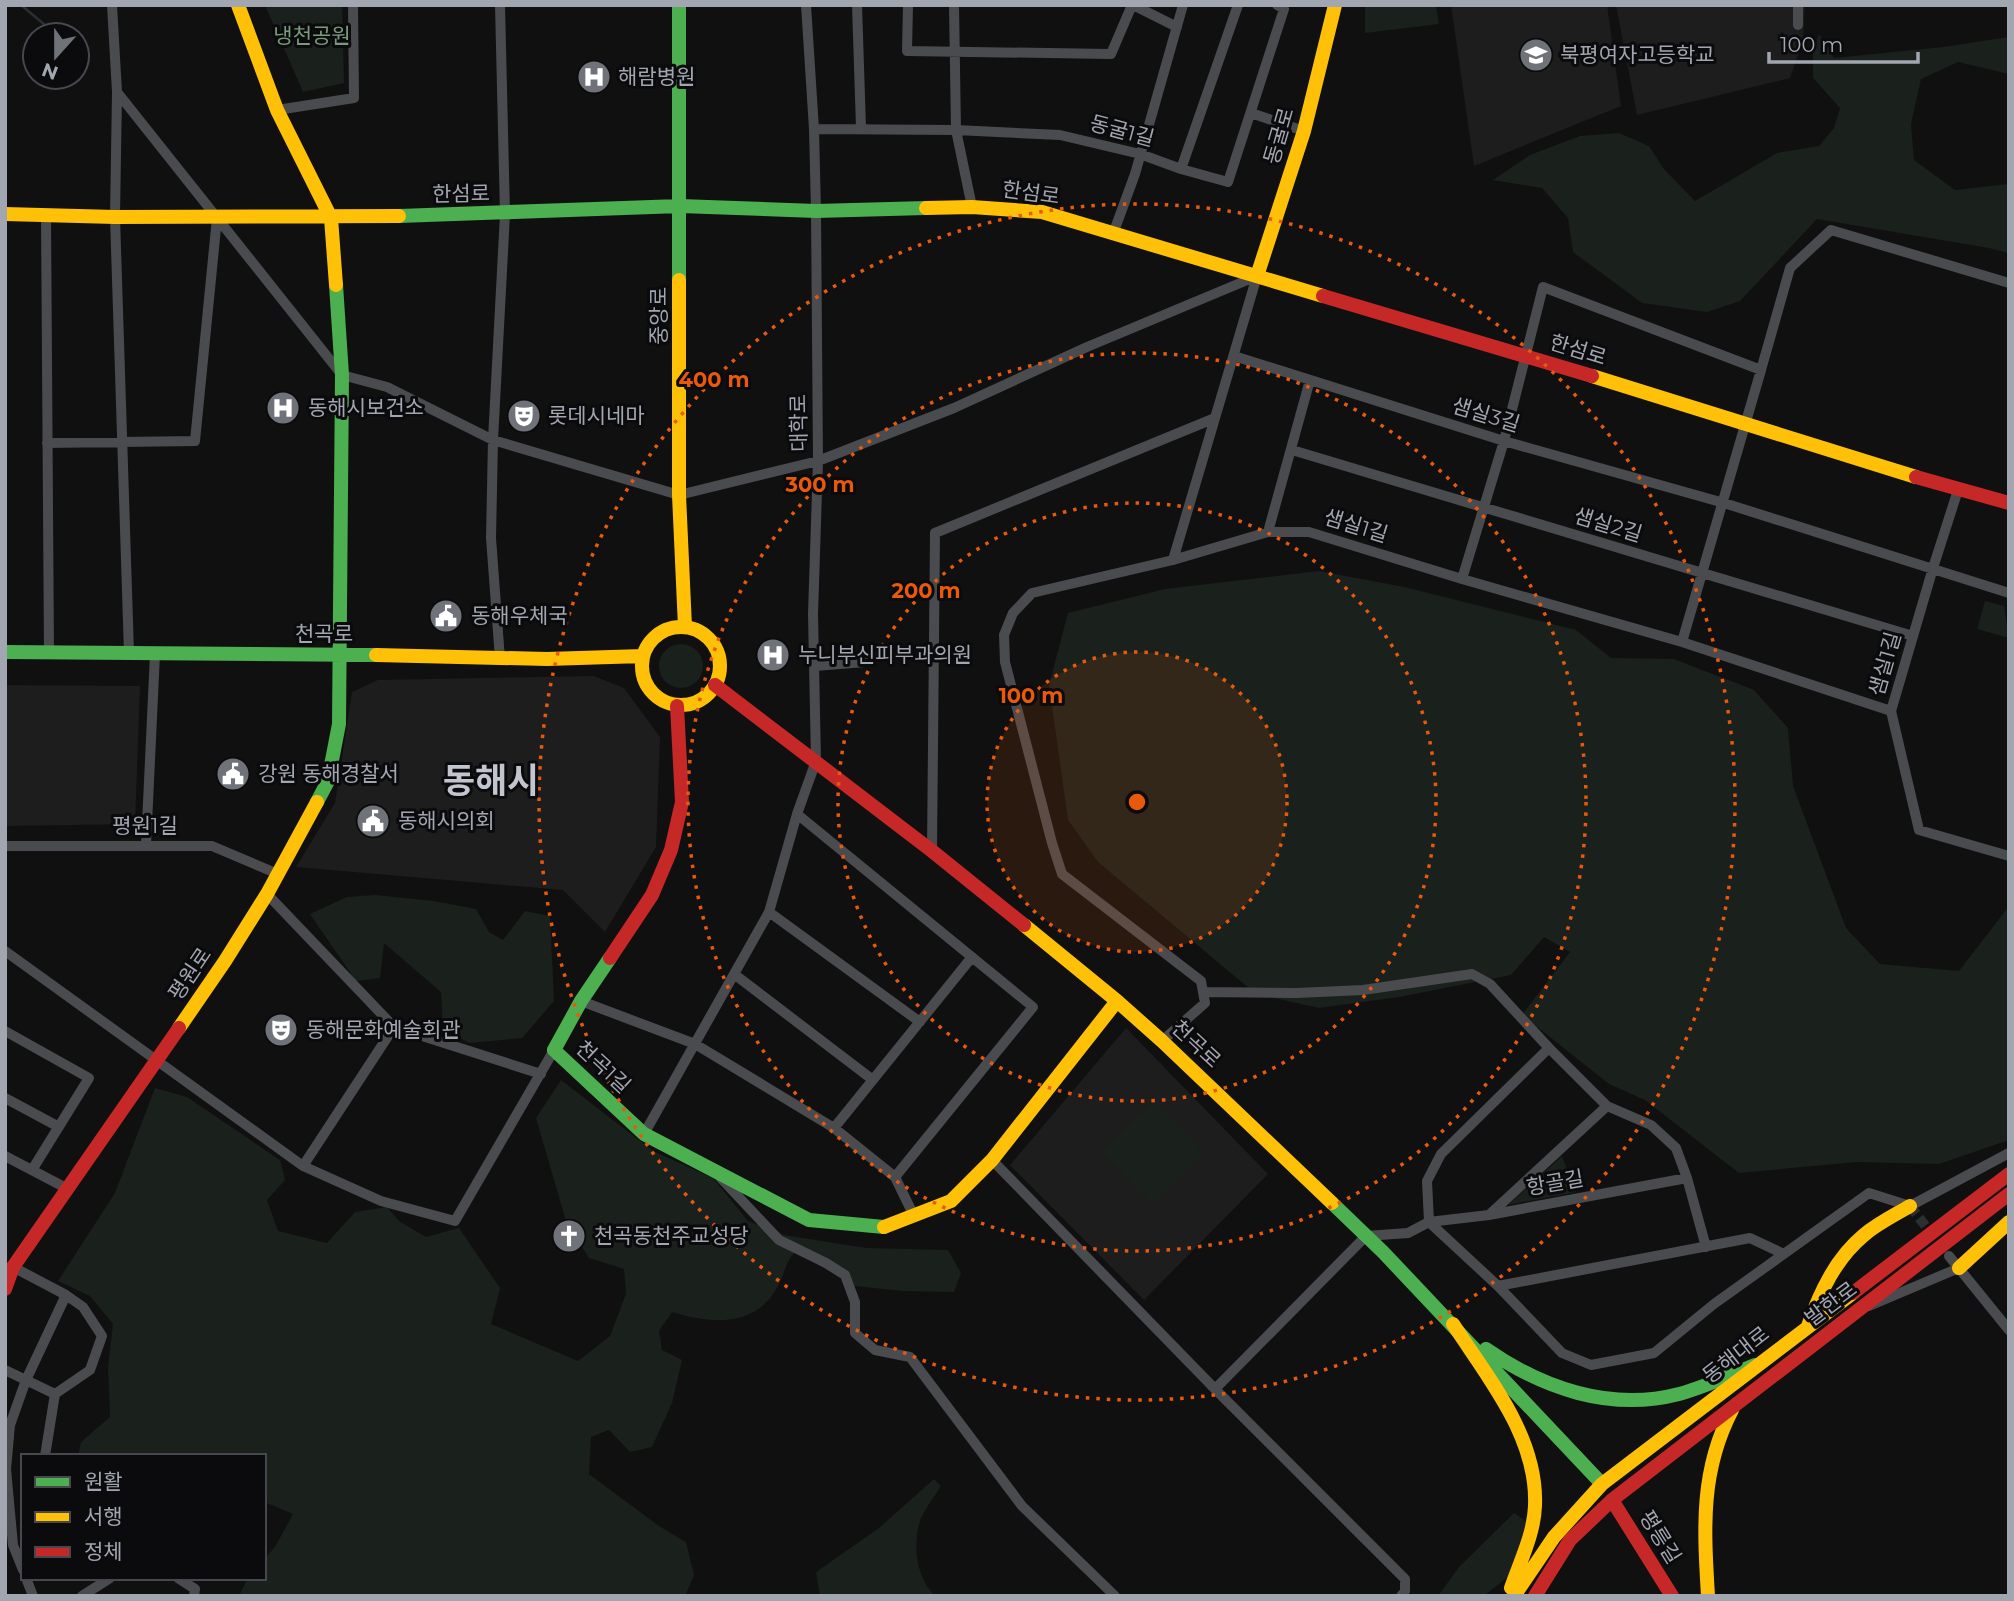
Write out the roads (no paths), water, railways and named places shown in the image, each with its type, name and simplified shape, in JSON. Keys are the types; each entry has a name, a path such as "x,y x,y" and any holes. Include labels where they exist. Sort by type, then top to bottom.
{"street":[{"path":"112,5 117,92 115,217 129,653"},
{"path":"238,5 277,110 331,218"},
{"path":"277,110 354,97 353,5"},
{"path":"500,5 505,214 493,440 491,538 500,659"},
{"name":"중앙로","path":"679,5 679,495 685,627"},
{"name":"대학로","path":"644,1134 769,912 797,814 816,761 813,614 818,461 816,211 806,5"},
{"path":"857,5 861,128"},
{"path":"908,5 907,51 1111,54 1133,5 1177,27"},
{"path":"954,5 956,130 972,207"},
{"path":"1113,234 1135,174 1183,5"},
{"path":"1181,169 1238,5"},
{"name":"동굴1길","path":"814,129 956,130 1060,135 1140,154 1228,182 1284,9 1277,5"},
{"name":"동굴로","path":"1257,276 1304,131 1335,5"},
{"path":"1798,5 1798,25"},
{"path":"117,92 342,375 387,387 493,440 679,495 818,461 954,408 1087,347 1257,276"},
{"path":"1251,114 1304,131"},
{"name":"한섬로","path":"5,214 331,218 680,206 816,211 972,207 1042,212 1527,356 1958,490 2009,503"},
{"path":"46,215 49,653"},
{"path":"47,443 194,441 217,218"},
{"name":"평원로","path":"5,1289 13,1267 225,961 267,894 328,781 339,724 342,375 331,218"},
{"path":"1682,642 1790,268 1831,230 2009,283"},
{"path":"1174,560 1257,276"},
{"path":"1462,579 1504,441 1543,288 1761,370"},
{"name":"샘실3길","path":"1234,356 1504,441 1724,503 2009,593"},
{"path":"1268,532 1310,380"},
{"path":"932,851 935,533 1215,418"},
{"name":"샘실2길","path":"1292,450 1913,636"},
{"name":"샘실1길","path":"1204,992 1201,981 1062,874 1005,662 1004,635 1013,613 1032,593 1174,560 1268,532 1309,532 1682,642 1891,711 1958,490"},
{"path":"685,627 700,632 716,648 721,664 713,691 699,702 677,706 663,701 647,687 642,670 643,656 654,638 666,630 685,627"},
{"name":"천곡로","path":"5,652 340,654 500,659 643,656"},
{"path":"146,845 155,654"},
{"path":"816,666 865,662"},
{"name":"천곡로","path":"715,685 932,851 1163,1041 1366,1236 1453,1324 1602,1484"},
{"name":"천곡1길","path":"677,706 682,802 671,850 652,895 581,1001 555,1050 644,1134 809,1220 888,1227 914,1216"},
{"path":"1891,711 1919,830 2009,856"},
{"path":"797,814 1033,1007 895,1177"},
{"name":"평원1길","path":"5,846 212,846 278,874"},
{"path":"267,894 394,1027 541,1073"},
{"path":"769,912 920,1022"},
{"path":"5,951 303,1166 381,1201 455,1221 555,1050"},
{"path":"834,1128 972,957"},
{"path":"1163,1041 1205,1003 1204,992 1297,993 1363,990 1472,974 1490,984 1607,1106 1651,1125 1676,1148 1706,1247"},
{"path":"734,975 873,1080"},
{"path":"581,1001 695,1044 834,1128 895,1177 914,1216 951,1201 992,1160 1117,1001"},
{"path":"303,1166 394,1027"},
{"path":"5,1031 89,1078 32,1170"},
{"path":"1549,1048 1441,1154 1427,1181 1429,1222 1498,1286 1562,1353 1591,1365 1654,1353 1714,1304 1869,1193 1910,1206"},
{"path":"5,1098 59,1127"},
{"path":"1489,1215 1607,1106"},
{"path":"1808,1326 1819,1295 1860,1238 1910,1206 2009,1153"},
{"path":"5,1156 68,1189"},
{"path":"992,1160 1215,1389 1405,1578 1405,1591 1401,1596"},
{"path":"713,1170 779,1240 827,1263 845,1275 855,1302 855,1333 875,1350 910,1357 1022,1506 1115,1596"},
{"name":"동해대로","path":"1511,1596 1553,1536 1602,1484 2009,1174"},
{"name":"항골길","path":"1366,1236 1409,1233 1429,1222 1489,1215 1687,1178"},
{"name":"발한로","path":"1535,1596 1570,1540 1612,1500 2009,1194"},
{"path":"1855,1312 1959,1268 2009,1222"},
{"path":"1215,1389 1366,1236"},
{"path":"1498,1286 1750,1238 1784,1254"},
{"path":"1949,1256 2009,1330"},
{"path":"13,1267 83,1307 102,1336 90,1370 55,1394 45,1454"},
{"path":"21,1565 13,1545 6,1469 10,1425 26,1380 66,1295"},
{"path":"1453,1324 1507,1365 1548,1386 1588,1396 1632,1401 1671,1396 1760,1363"},
{"path":"1453,1324 1515,1424 1530,1455 1535,1482 1535,1507 1531,1530 1511,1596"},
{"path":"5,1370 55,1394"},
{"path":"1709,1596 1704,1528 1707,1488 1719,1430 1736,1403"},
{"name":"평릉길","path":"1602,1484 1672,1596"},
{"path":"88,1595 107,1580"},
{"path":"181,1580 195,1589 194,1596"}],"waterway":[{"path":"21,5 40,21"}],"tunnel":[{"path":"1910,1206 1944,1250"}],"place":[{"name":"북평여자고등학교","path":"1536,55"},
{"name":"해람병원","path":"594,77"},
{"name":"동해시보건소","path":"283,408"},
{"name":"롯데시네마","path":"524,416"},
{"name":"동해우체국","path":"446,616"},
{"name":"누니부신피부과의원","path":"773,655"},
{"name":"강원 동해경찰서","path":"233,774"},
{"name":"동해시의회","path":"373,821"},
{"name":"동해문화예술회관","path":"281,1030"},
{"name":"천곡동천주교성당","path":"569,1236"}],"district":[{"name":"동해시","path":"491,781"}],"park label":[{"name":"냉천공원","path":"312,36"}]}
